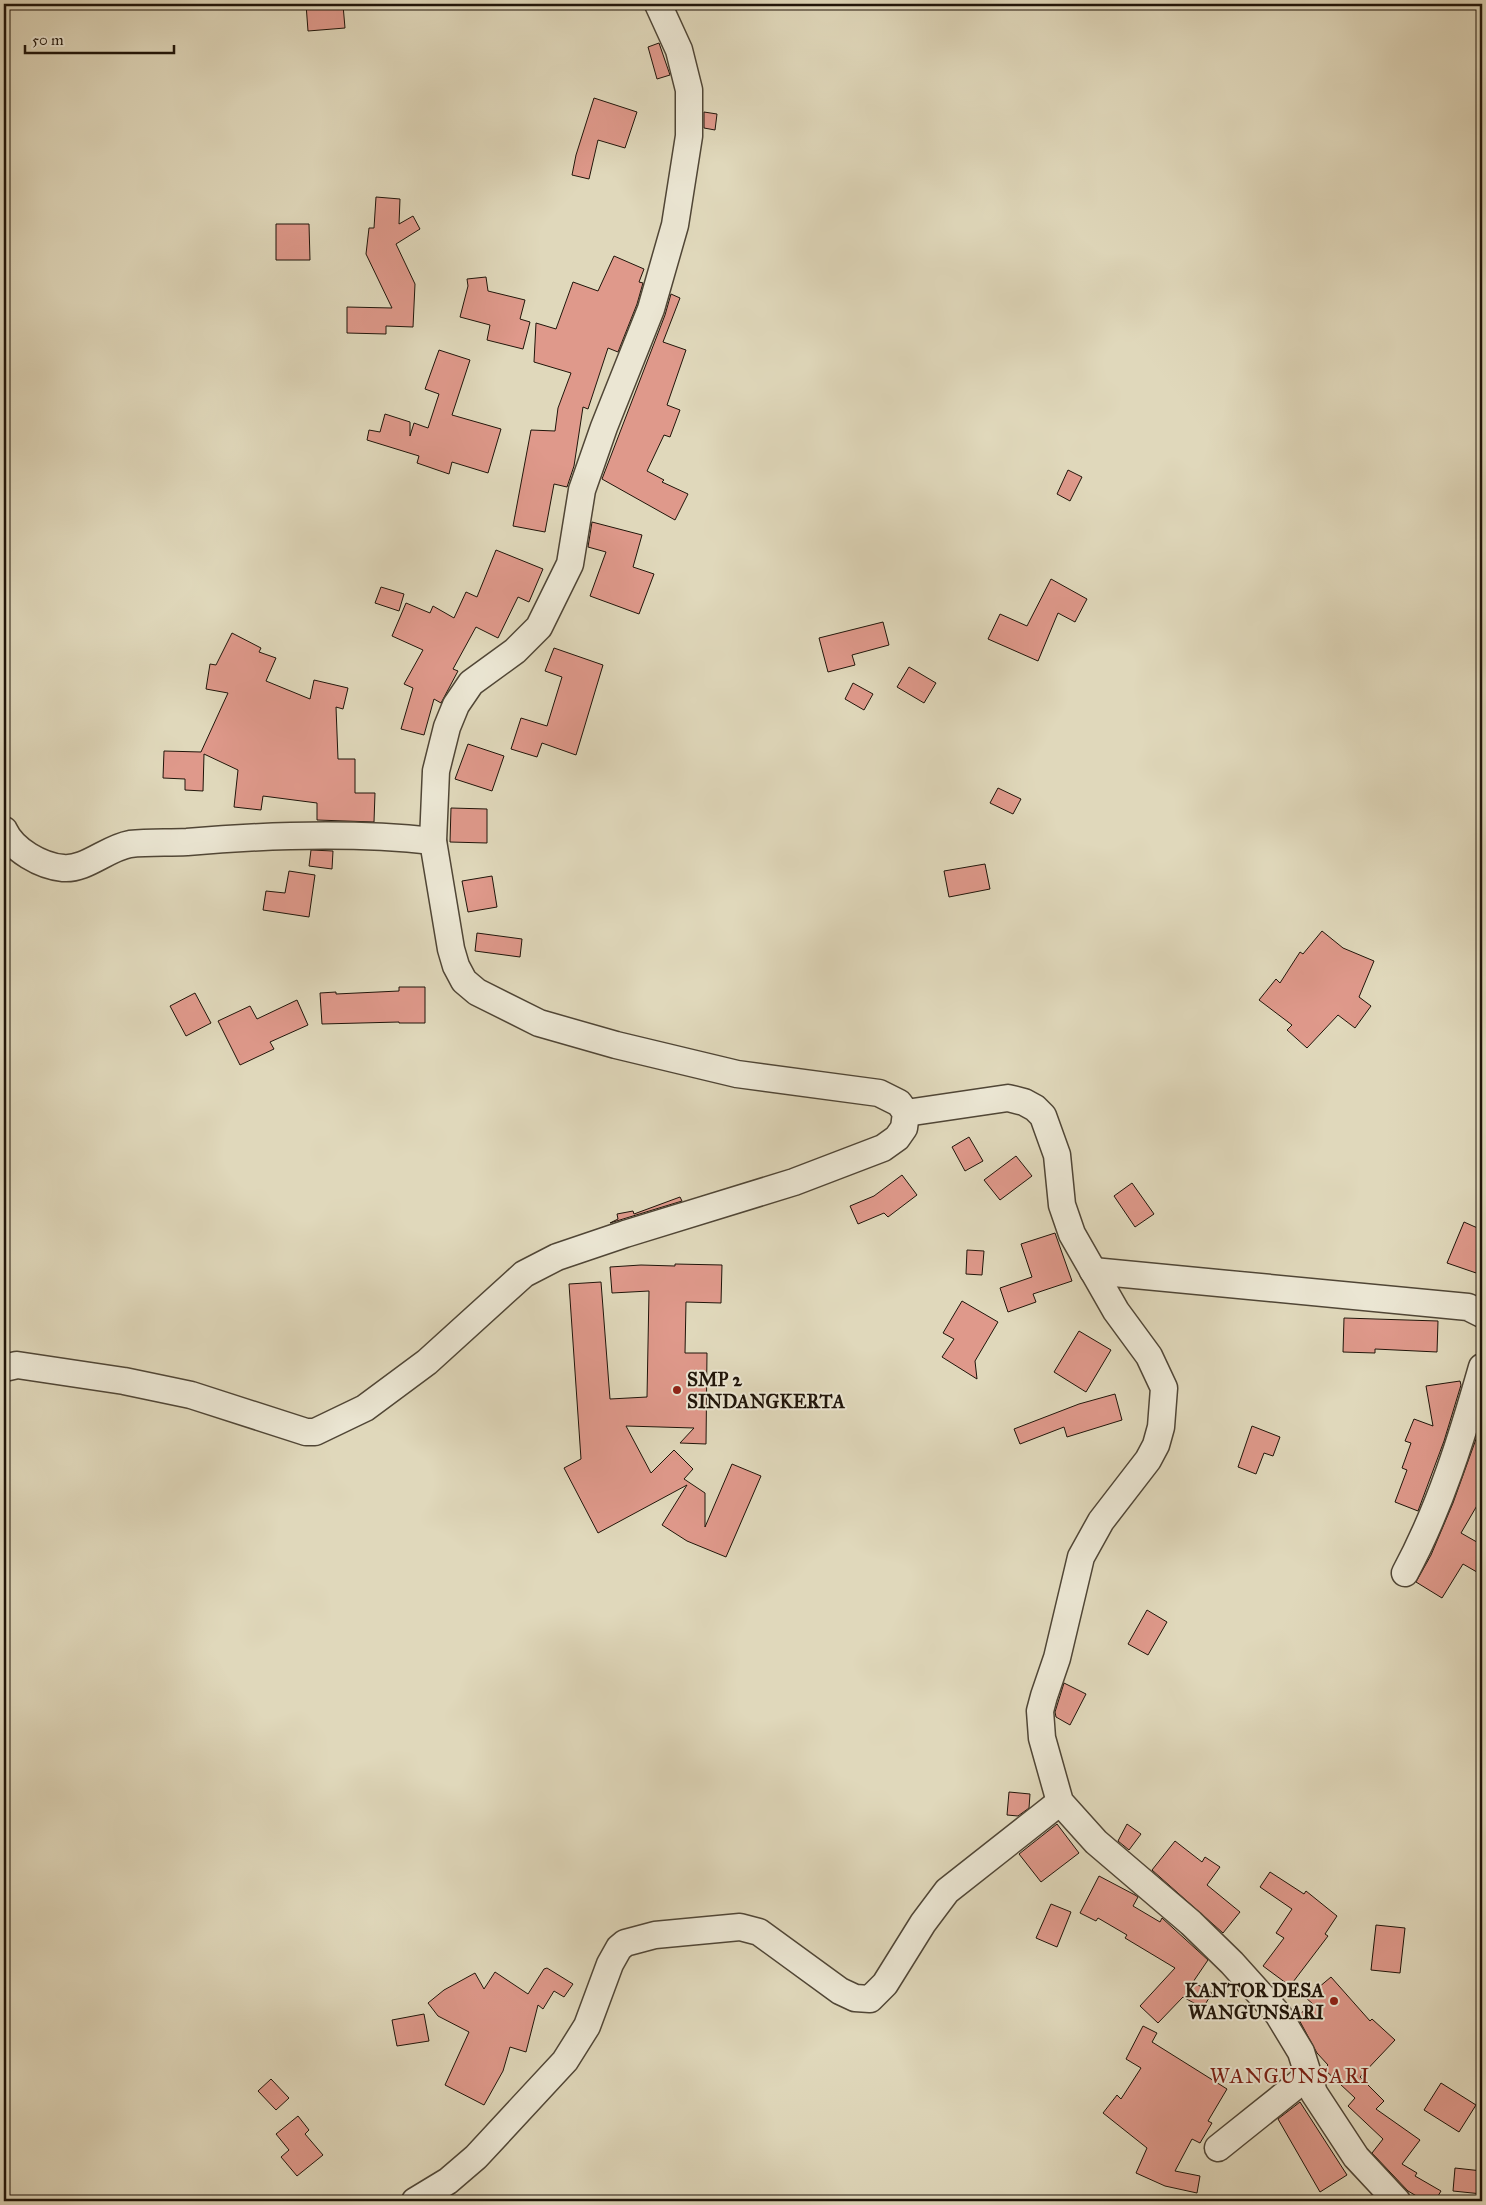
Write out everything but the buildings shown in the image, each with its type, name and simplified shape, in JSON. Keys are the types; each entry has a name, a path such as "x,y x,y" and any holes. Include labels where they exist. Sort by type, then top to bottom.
{"street":[{"path":"4,1368 17,1365 124,1381 191,1395 306,1432 315,1432 366,1408 428,1362 524,1274 566,1254 794,1182 883,1148 897,1138 904,1128 906,1113 899,1103 879,1093 737,1074 539,1023 477,992 464,981 456,966 433,841 436,772 447,727 456,705 471,683 515,651 539,627 570,564 582,490 604,427 651,308 675,225 689,136 689,90 679,50 658,4"},
{"path":"4,830 23,852 43,862 64,868 87,862 129,844 314,835 382,835 433,841"},
{"path":"906,1113 1008,1098 1024,1102 1035,1108 1043,1116 1057,1155 1062,1205 1072,1234 1116,1311 1149,1356 1164,1388 1162,1427 1156,1445 1148,1460 1101,1521 1081,1557 1057,1658 1040,1711 1042,1738 1060,1802 1096,1842 1145,1882 1232,1963 1278,2014 1301,2052 1314,2093 1356,2157 1398,2201"},
{"path":"1093,1272 1468,1307 1482,1314"},
{"path":"1405,1573 1439,1499 1466,1423 1482,1367"},
{"path":"415,2201 448,2181 476,2156 565,2061 587,2026 610,1964 619,1948 626,1943 655,1935 740,1926 759,1932 840,1991 856,1998 870,1999 885,1984 947,1891 1060,1802"},
{"path":"1218,2148 1308,2076"}],"place":[{"name":"SMP 2 SINDANGKERTA","path":"677,1390"},
{"name":"KANTOR DESA WANGUNSARI","path":"1334,2001"}],"district":[{"name":"WANGUNSARI","path":"1290,2076"}]}
